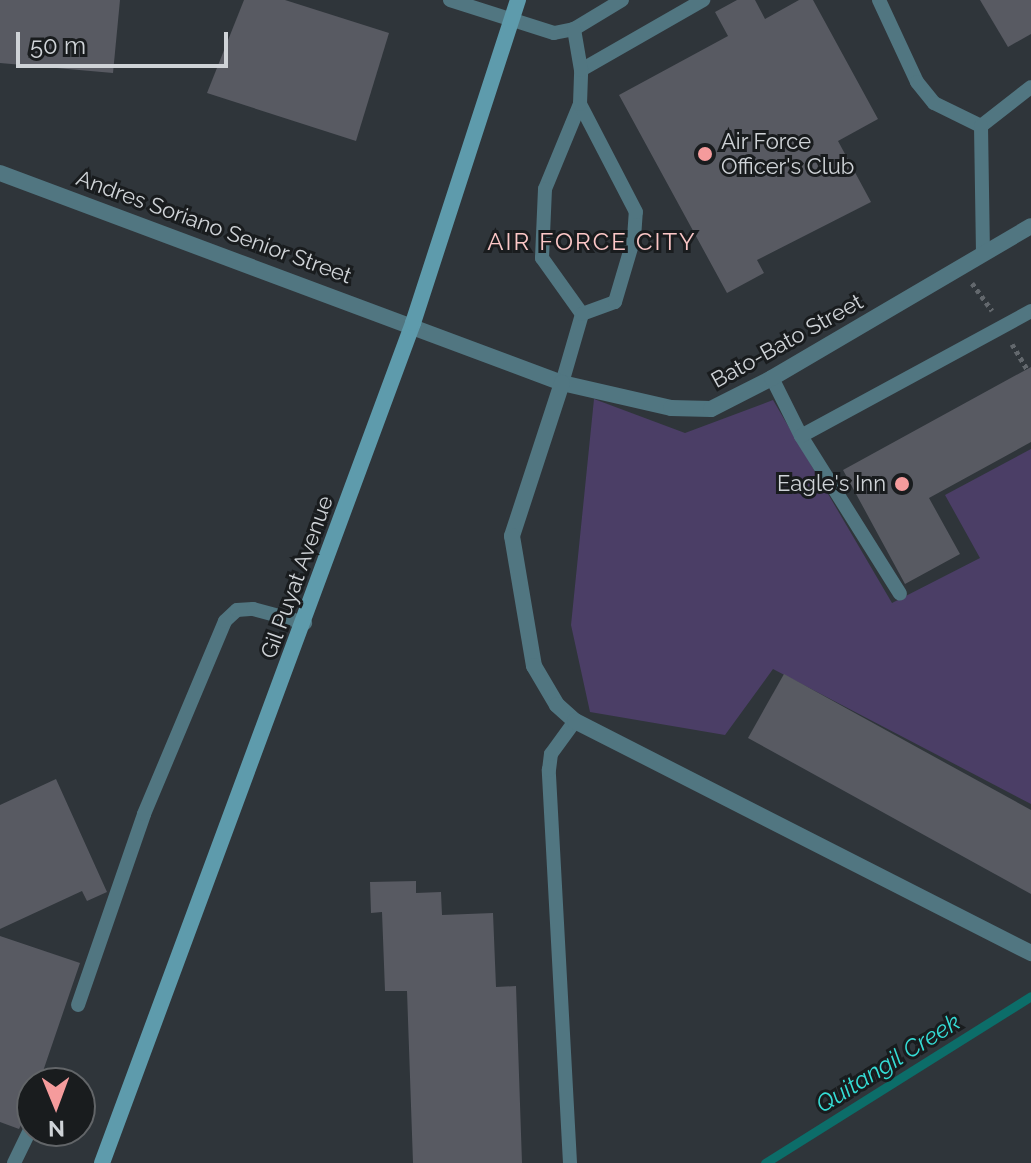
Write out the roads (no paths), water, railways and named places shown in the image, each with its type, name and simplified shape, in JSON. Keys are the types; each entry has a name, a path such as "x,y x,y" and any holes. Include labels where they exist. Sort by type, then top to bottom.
{"main road":[{"name":"Gil Puyat Avenue","path":"102,1163 305,623 413,323 518,0"}],"street":[{"name":"Andres Soriano Senior Street","path":"0,173 413,323"},
{"name":"Bato-Bato Street","path":"413,323 562,383 671,408 711,409 772,378 1031,226"},
{"path":"562,383 512,536 534,666 557,705 575,721 1031,953"}],"lane":[{"path":"450,0 511,23 554,33 574,29 622,0"},
{"path":"581,70 703,0"},
{"path":"879,0 917,82 934,103 981,126"},
{"path":"574,29 581,70 580,104 545,189 542,258 582,314"},
{"path":"981,126 1031,87"},
{"path":"580,104 636,212 615,302 582,314"},
{"path":"981,126 983,252"},
{"path":"801,436 1031,311"},
{"path":"562,383 582,314"},
{"path":"772,378 801,436 900,594"},
{"path":"78,1005 144,814 225,621 237,610 253,609 305,623"},
{"path":"570,1163 549,770 551,754 575,721"}],"waterway":[{"name":"Quitangil Creek","path":"765,1163 1031,996"}],"place":[{"name":"Air Force Officer's Club","path":"705,154"},
{"name":"Eagle's Inn","path":"902,484"}],"district":[{"name":"AIR FORCE CITY","path":"592,242"}]}
